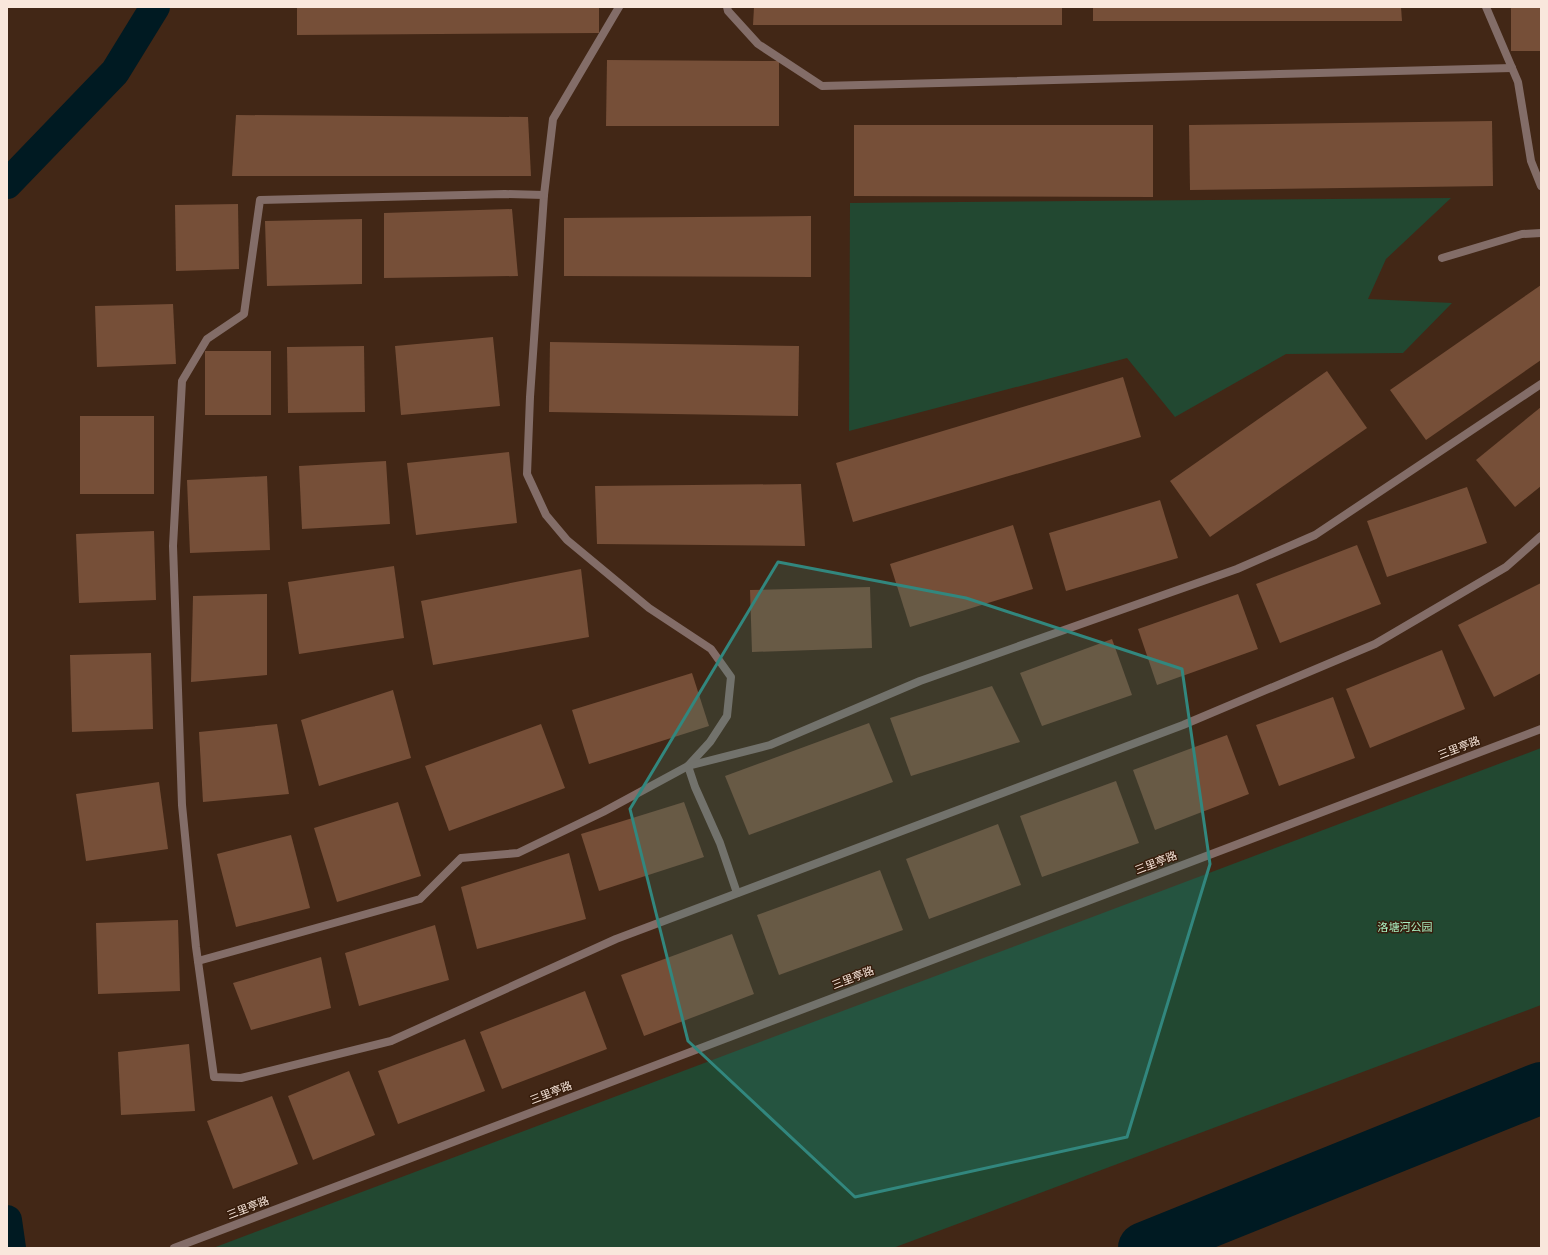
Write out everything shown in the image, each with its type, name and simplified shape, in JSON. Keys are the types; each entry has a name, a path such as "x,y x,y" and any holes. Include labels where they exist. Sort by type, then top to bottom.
{"street":[{"path":"619,7 553,119 544,196 530,397 527,474 546,515 567,540 649,608 711,649 731,677 727,716 710,742 688,766"},
{"path":"727,7 728,11 758,44 822,86 1512,68"},
{"path":"1486,7 1518,82 1531,161 1541,186"},
{"path":"544,196 505,194 260,200 244,314 207,339 182,381 173,546 182,805 198,961 214,1077 241,1078 392,1041 616,939 1183,725 1375,644 1506,567 1541,536"},
{"path":"1442,258 1522,234 1541,233"},
{"path":"198,961 420,899 461,858 518,853 603,812 688,766 770,745 920,681 1237,569 1315,534 1541,384"},
{"name":"三里亭路","path":"174,1248 1541,729"},
{"path":"688,766 695,787 720,843 737,893"}],"highlighted area":[{"path":"778,562 966,598 1182,669 1210,864 1127,1137 855,1197 688,1041 630,809"}],"green space":[{"path":"1451,198 1386,259 1368,299 1452,303 1403,353 1286,354 1175,417 1127,358 849,431 850,203"},
{"name":"洛塘河公园","path":"1541,748 1541,1005 893,1248 213,1248"}],"building":[{"path":"297,7 599,7 599,33 297,35"},
{"path":"754,7 1062,7 1062,25 753,25"},
{"path":"1093,7 1401,7 1402,21 1093,21"},
{"path":"1511,7 1541,7 1541,51 1511,51"},
{"path":"607,60 779,61 779,126 606,126"},
{"path":"236,115 528,117 531,176 232,176"},
{"path":"1492,121 1493,186 1190,190 1189,125"},
{"path":"854,125 1153,125 1153,197 854,196"},
{"path":"238,204 239,269 176,271 175,205"},
{"path":"512,209 518,276 384,278 384,213"},
{"path":"811,216 811,277 564,276 564,218"},
{"path":"362,219 362,284 267,286 265,221"},
{"path":"1541,285 1541,360 1426,440 1390,390"},
{"path":"173,304 176,364 97,367 95,306"},
{"path":"493,337 500,406 401,415 395,346"},
{"path":"550,342 799,346 798,416 549,412"},
{"path":"364,346 365,412 288,413 287,347"},
{"path":"205,351 271,351 271,415 205,415"},
{"path":"1327,371 1367,428 1210,537 1170,481"},
{"path":"1123,377 1141,437 853,522 836,463"},
{"path":"1541,407 1541,486 1515,507 1476,460"},
{"path":"80,416 154,416 154,494 80,494"},
{"path":"509,452 517,523 416,535 407,463"},
{"path":"386,461 390,524 302,529 299,466"},
{"path":"267,476 270,550 190,553 187,480"},
{"path":"801,484 805,546 597,544 595,486"},
{"path":"1467,487 1487,543 1387,577 1367,521"},
{"path":"1160,500 1178,558 1066,591 1049,533"},
{"path":"1013,525 1033,589 910,627 890,564"},
{"path":"154,531 156,600 79,603 76,534"},
{"path":"1357,545 1381,604 1280,643 1256,584"},
{"path":"394,566 404,638 299,654 288,582"},
{"path":"581,569 589,637 433,665 421,601"},
{"path":"1541,583 1541,673 1494,697 1458,625"},
{"path":"870,587 872,648 752,652 750,590"},
{"path":"267,594 267,675 191,682 193,596"},
{"path":"1238,594 1258,649 1157,685 1138,629"},
{"path":"1112,639 1132,695 1042,726 1020,673"},
{"path":"1442,650 1465,709 1370,748 1346,689"},
{"path":"151,653 153,729 72,732 70,655"},
{"path":"692,673 709,726 589,764 572,710"},
{"path":"992,686 1020,742 911,776 890,718"},
{"path":"393,690 411,758 319,786 301,720"},
{"path":"1333,697 1355,758 1279,786 1256,725"},
{"path":"869,723 893,782 749,835 725,776"},
{"path":"277,724 289,794 203,802 199,732"},
{"path":"541,724 565,788 449,831 425,766"},
{"path":"1227,735 1249,794 1155,830 1133,770"},
{"path":"1116,781 1139,843 1042,877 1020,816"},
{"path":"159,782 168,849 86,861 76,794"},
{"path":"398,802 421,876 337,902 314,828"},
{"path":"684,802 704,857 599,891 581,834"},
{"path":"998,824 1021,885 929,919 906,859"},
{"path":"291,835 310,908 236,927 217,854"},
{"path":"569,853 586,919 477,949 461,887"},
{"path":"880,870 903,930 779,975 757,915"},
{"path":"178,920 180,991 98,994 96,923"},
{"path":"435,925 449,980 359,1006 345,953"},
{"path":"732,934 754,994 644,1036 621,975"},
{"path":"321,957 331,1008 251,1030 233,983"},
{"path":"585,991 607,1049 502,1089 480,1032"},
{"path":"465,1039 485,1091 398,1124 378,1071"},
{"path":"189,1044 195,1111 121,1115 118,1052"},
{"path":"349,1071 375,1135 313,1160 288,1096"},
{"path":"272,1096 298,1164 233,1189 207,1121"}],"waterway":[{"path":"7,184 115,72 155,7"},
{"path":"1144,1248 1541,1088"},
{"path":"7,1220 11,1248"}]}
